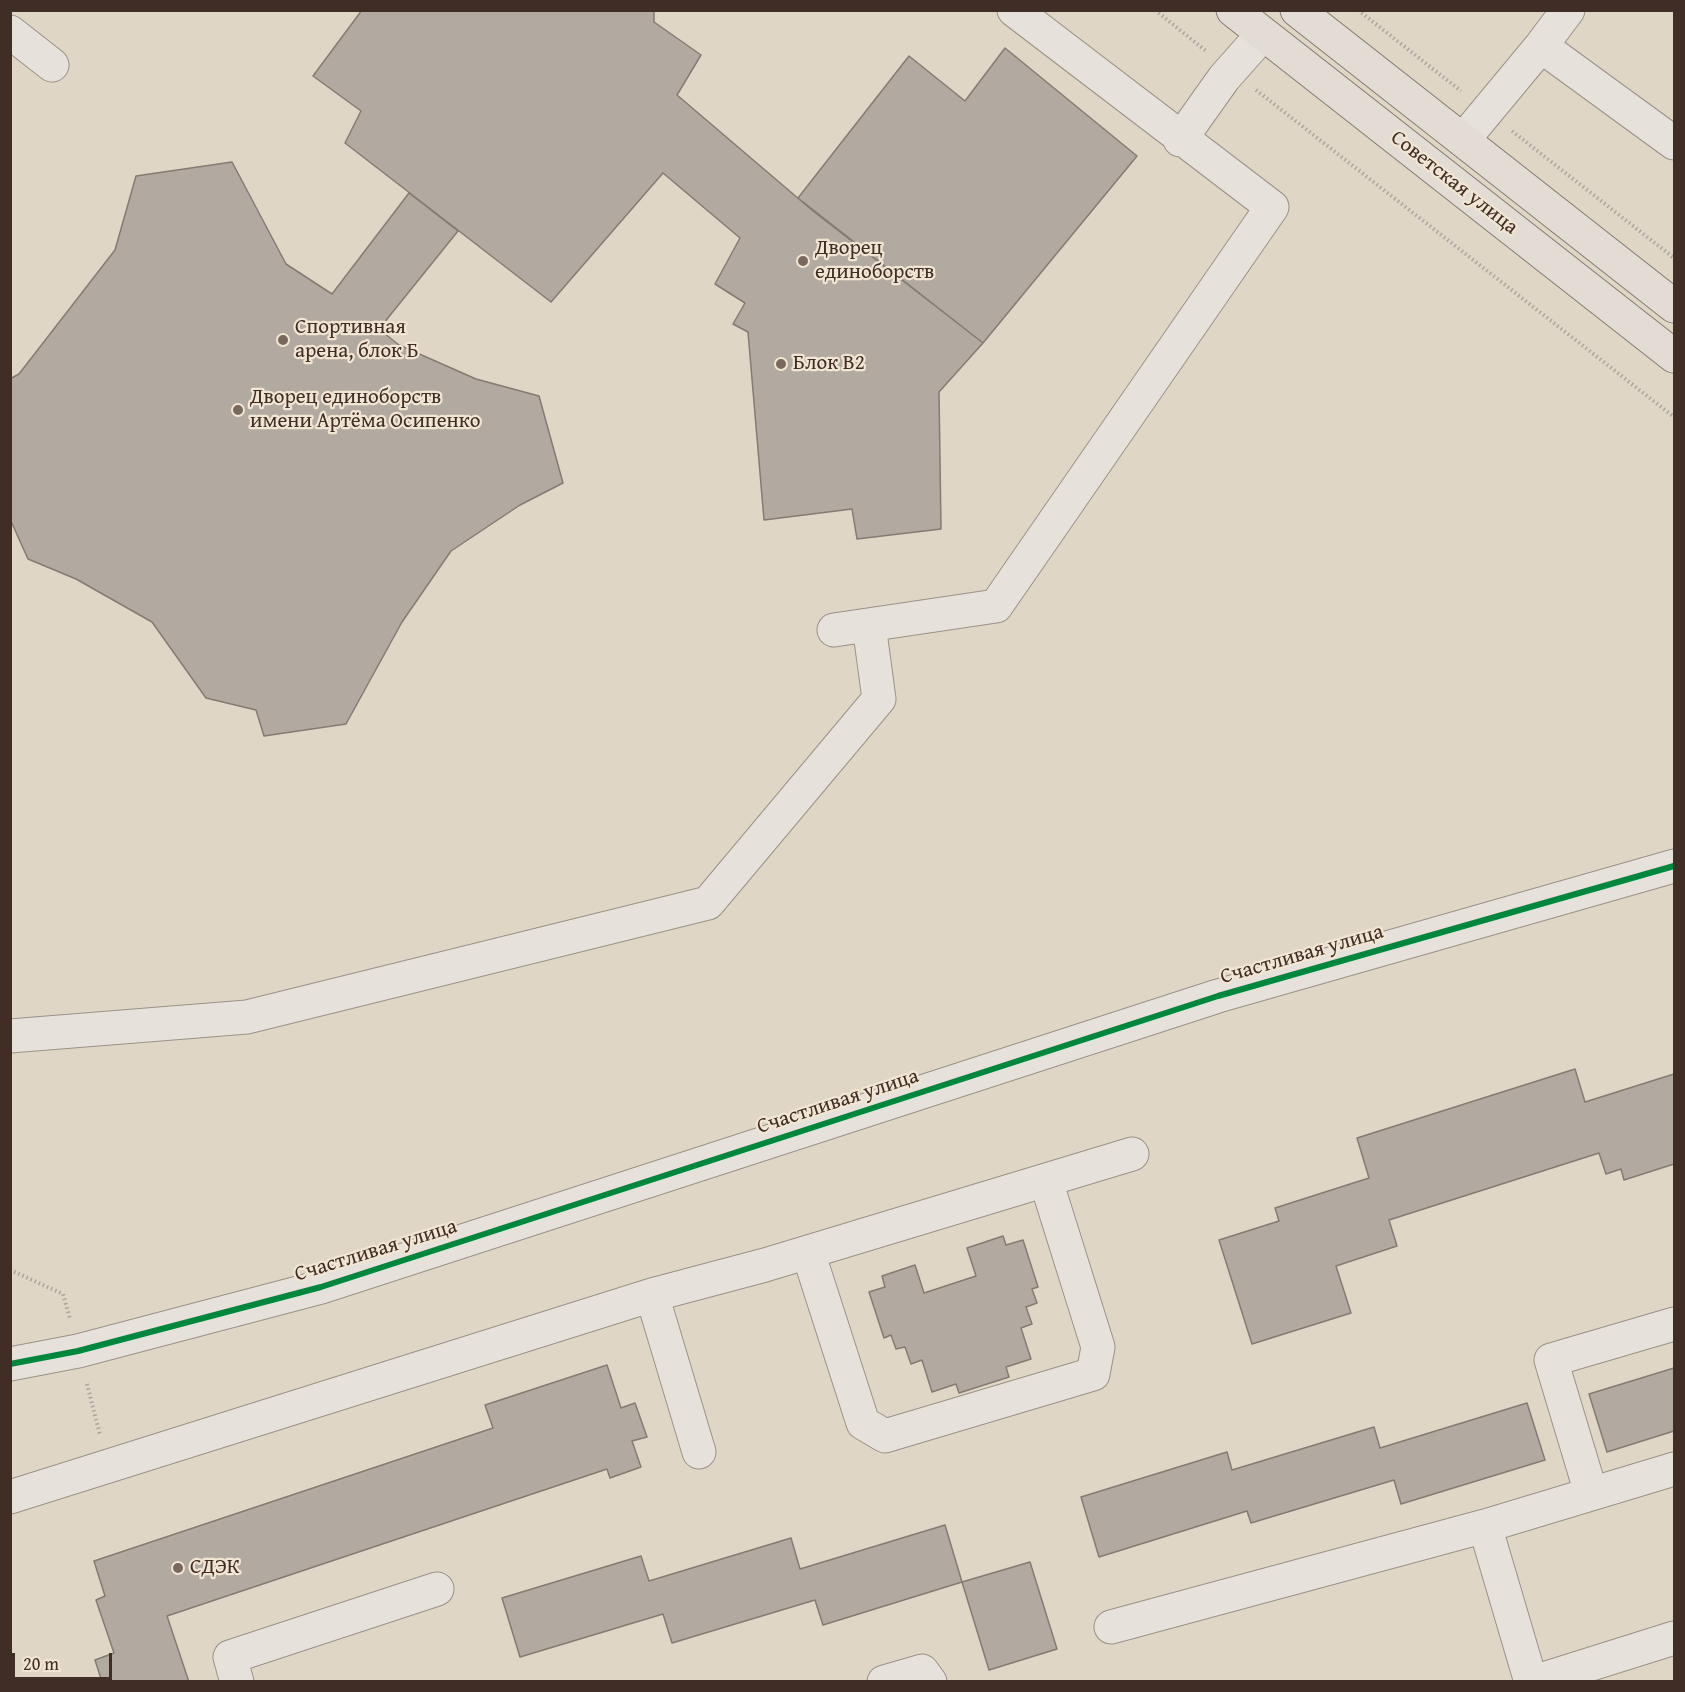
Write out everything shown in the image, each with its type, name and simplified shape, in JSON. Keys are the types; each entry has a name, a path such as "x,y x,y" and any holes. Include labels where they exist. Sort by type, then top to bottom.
{"main road":[{"name":"Советская улица","path":"1233,10 1674,356"},
{"name":"Советская улица","path":"1297,10 1674,306"}],"street":[{"path":"834,630 996,606 1272,207 1180,140 1014,10"},
{"path":"1463,140 1568,10"},
{"path":"10,32 52,64"},
{"path":"1180,140 1231,71 1263,34"},
{"path":"1541,46 1674,143"},
{"path":"10,1035 247,1017 708,903 879,699 869,625"},
{"name":"Счастливая улица","path":"10,1364 78,1351 321,1287 1218,996 1674,866"},
{"path":"10,1497 652,1295 808,1252 1132,1154"},
{"path":"808,1252 863,1423 885,1436 1093,1374 1098,1347 1046,1181"},
{"path":"652,1295 699,1452"},
{"path":"1591,1493 1551,1360 1674,1324"},
{"path":"1111,1627 1485,1526 1674,1469"},
{"path":"1485,1526 1533,1682 1674,1638"},
{"path":"237,1682 230,1657 437,1589"},
{"path":"884,1682 922,1671 930,1682"}],"path":[{"path":"1155,10 1674,417"},
{"path":"1358,10 1674,258"}],"building":[{"name":"Дворец единоборств","path":"362,10 654,10 654,22 701,55 677,95 813,211 983,343 939,392 941,529 857,539 852,509 764,520 748,332 733,324 745,303 715,284 740,238 663,173 551,302 345,143 361,111 313,76"},
{"path":"1005,48 1137,156 983,343 798,198 909,56 965,101"},
{"name":"Дворец единоборств имени Артёма Осипенко","path":"232,162 286,264 332,294 409,193 458,231 379,329 399,345 476,379 539,396 563,483 520,505 451,551 402,622 346,724 264,736 256,710 206,698 152,622 76,579 28,559 10,519 10,379 19,374 115,250 136,176"},
{"path":"1575,1069 1585,1102 1674,1074 1674,1164 1624,1180 1621,1169 1606,1174 1599,1153 1389,1220 1397,1246 1336,1266 1351,1313 1252,1344 1219,1240 1279,1221 1275,1208 1369,1178 1357,1138"},
{"path":"1003,1236 1006,1245 1023,1240 1038,1287 1032,1289 1037,1303 1026,1307 1032,1324 1021,1328 1031,1359 1006,1367 1009,1377 959,1393 956,1384 932,1392 922,1360 911,1364 905,1347 896,1349 891,1335 884,1338 869,1292 885,1287 882,1276 915,1265 924,1293 976,1276 967,1248"},
{"path":"607,1365 621,1408 635,1403 647,1437 632,1441 641,1467 610,1478 607,1469 167,1616 189,1682 102,1682 95,1660 114,1653 96,1600 105,1596 94,1561 493,1428 485,1405"},
{"path":"1674,1368 1674,1431 1607,1452 1589,1394"},
{"path":"1527,1403 1545,1460 1401,1504 1394,1480 1251,1523 1247,1511 1099,1557 1081,1497 1227,1452 1232,1470 1374,1427 1380,1448"},
{"path":"945,1525 962,1582 823,1625 815,1600 672,1643 663,1614 520,1657 502,1598 641,1556 649,1581 791,1538 800,1569"},
{"path":"1030,1562 1057,1649 989,1670 962,1582"}],"cycle path":[{"path":"10,1364 78,1351 321,1287 1218,996 1674,866"}],"place":[{"name":"Дворец единоборств","path":"803,261"},
{"name":"Спортивная арена, блок Б","path":"283,340"},
{"name":"Блок В2","path":"781,364"},
{"name":"Дворец единоборств имени Артёма Осипенко","path":"238,410"},
{"name":"СДЭК","path":"178,1568"}]}
